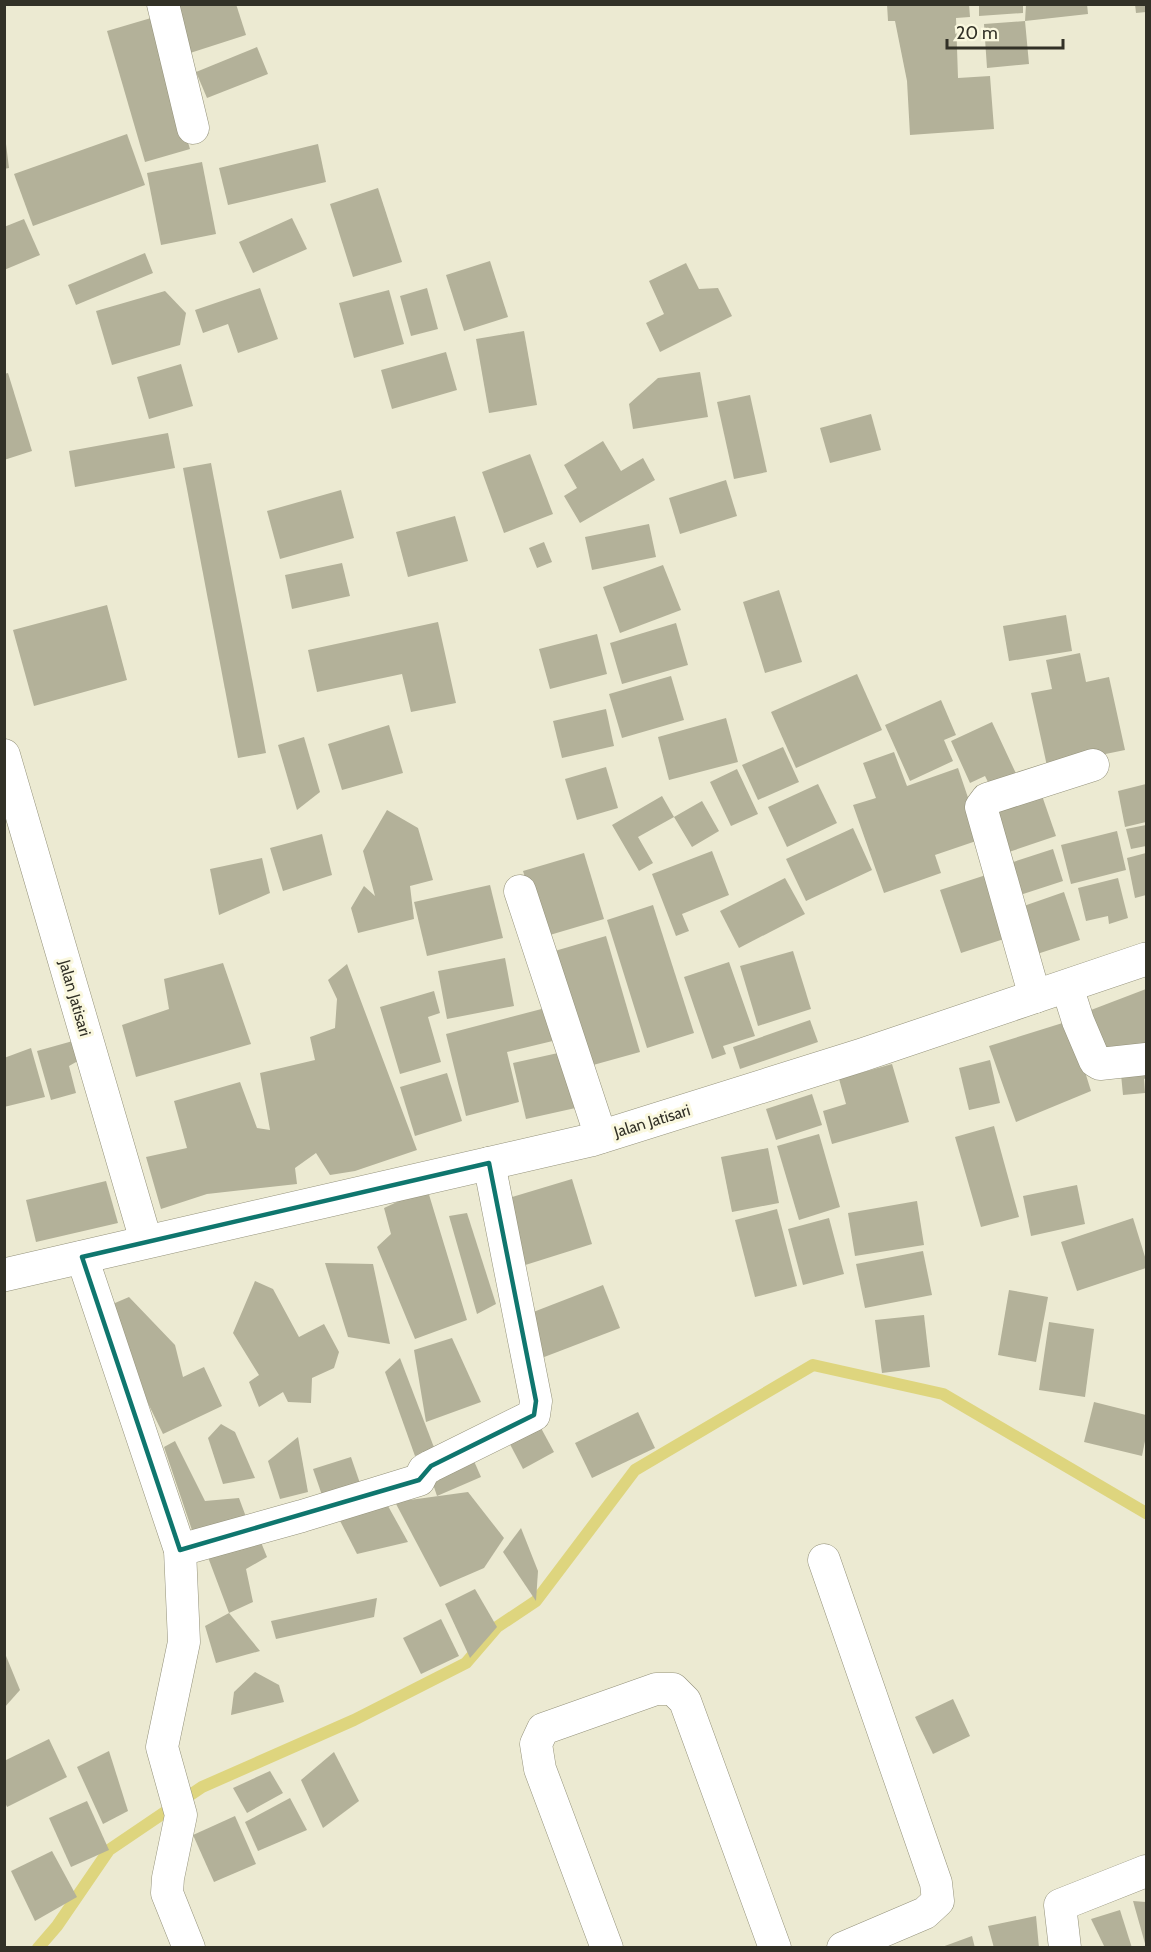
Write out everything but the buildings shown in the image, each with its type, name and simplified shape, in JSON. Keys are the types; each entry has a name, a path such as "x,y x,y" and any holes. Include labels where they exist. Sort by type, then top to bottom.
{"street":[{"path":"163,4 193,128"},
{"name":"Jalan Jatisari","path":"4,755 9,793 146,1241"},
{"path":"1035,997 981,807 987,799 1093,765"},
{"path":"520,891 601,1137"},
{"name":"Jalan Jatisari","path":"4,1275 601,1137 862,1055 1146,959"},
{"path":"1067,986 1078,1021 1095,1061 1100,1064 1146,1059"},
{"path":"180,1550 313,1513 419,1480 424,1470 430,1466 534,1414 536,1401 489,1163"},
{"path":"82,1257 180,1550 184,1642 162,1747 181,1815 167,1893 189,1947"},
{"path":"824,1560 936,1883 938,1901 925,1913 858,1945"},
{"path":"607,1947 540,1769 536,1743 543,1729 656,1689 673,1689 686,1701 775,1947"},
{"path":"1065,1947 1060,1905 1146,1871"}],"highlighted area":[{"path":"489,1163 536,1401 534,1415 431,1466 419,1480 180,1550 82,1257"}],"waterway":[{"path":"38,1948 57,1926 109,1850 202,1787 354,1720 466,1663 497,1627 536,1601 635,1470 813,1365 943,1394 1146,1513"}]}
